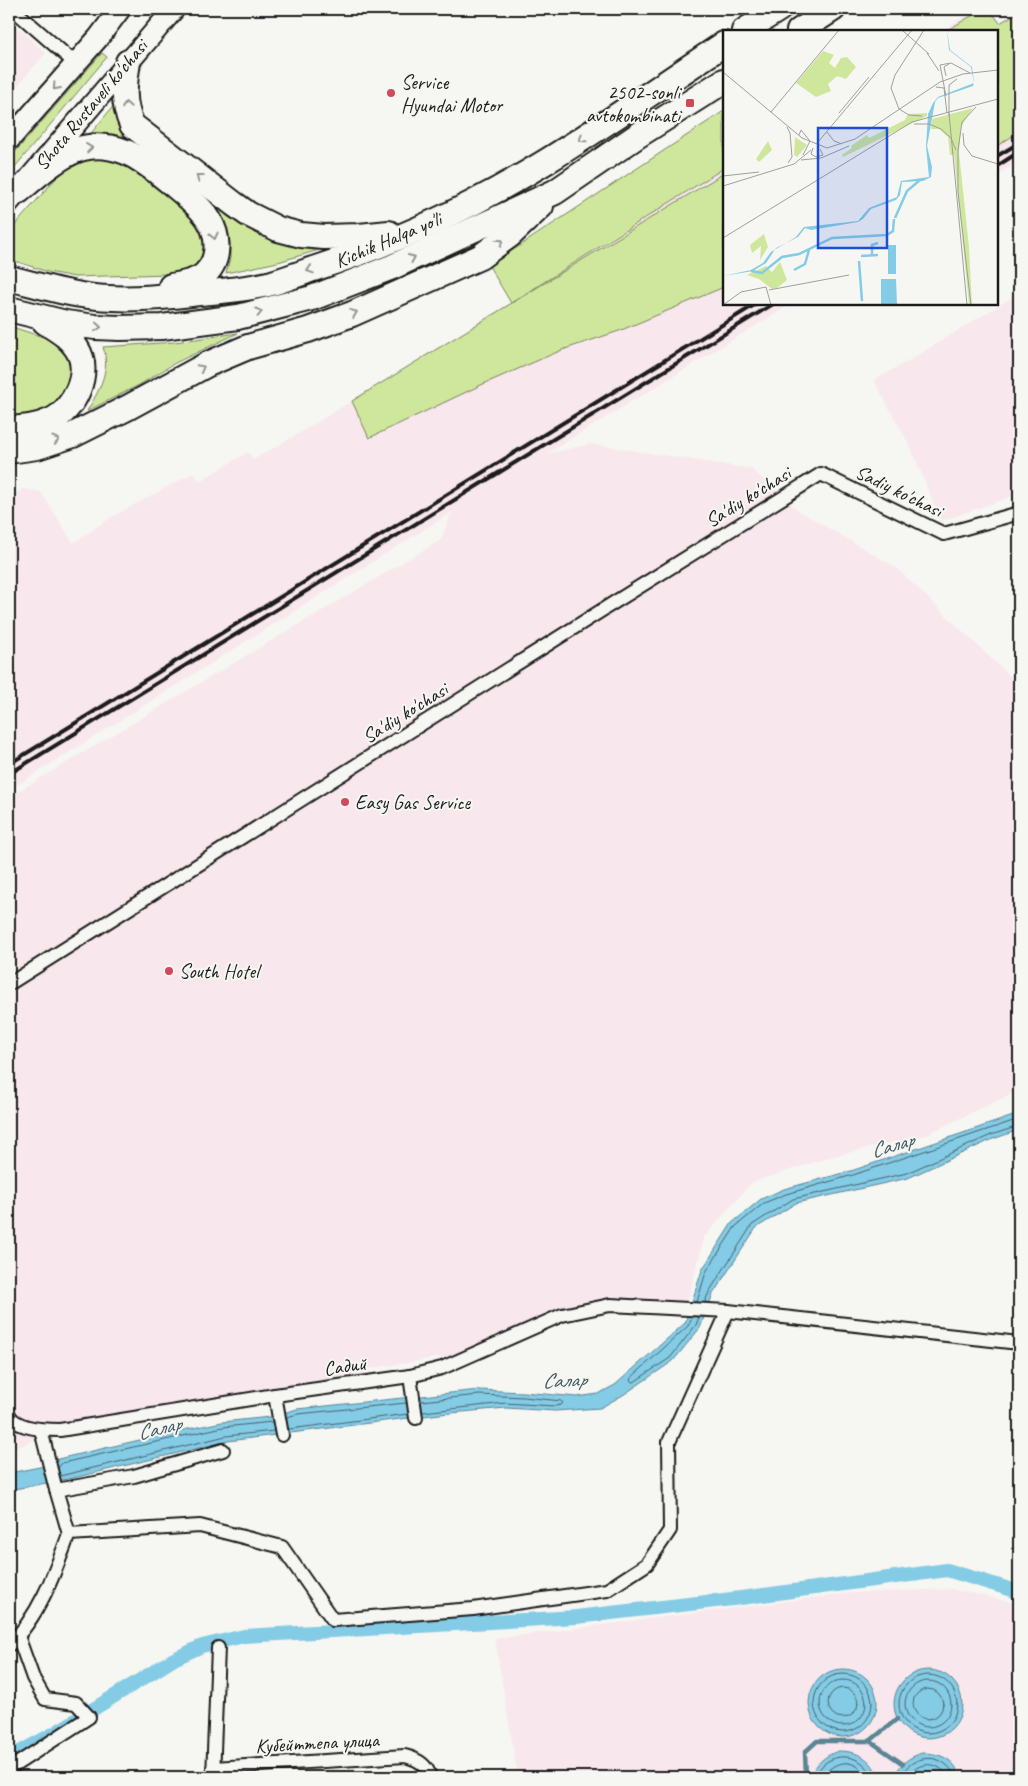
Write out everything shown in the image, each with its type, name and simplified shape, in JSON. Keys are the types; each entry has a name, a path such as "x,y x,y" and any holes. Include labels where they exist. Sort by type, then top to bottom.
{"highway":[{"path":"746,30 779,9"},
{"path":"801,30 833,9"},
{"name":"Kichik Halqa yo'li","path":"9,278 82,296 116,298 172,296 234,290 272,283 338,261 417,230 467,205 545,162 723,45"},
{"path":"128,62 124,86 126,109 132,124 248,214 286,231 309,236 359,236 417,230"},
{"name":"Kichik Halqa yo'li","path":"9,309 66,323 120,328 162,327 238,317 312,298 392,267 555,192 637,136 723,82"},
{"path":"14,196 50,166 77,150 89,147 110,147 128,153 150,166 204,214 214,230 216,243 216,256 206,274 172,286 116,298"},
{"path":"9,451 37,446 73,435 208,364 248,348 308,330 352,314 480,257 510,235 555,192"},
{"path":"9,429 31,427 51,420 63,412 71,402 81,380 82,360 78,349 64,333 32,315"}],"main road":[{"name":"Shota Rustaveli ko'chasi","path":"9,140 99,37 120,9"},
{"name":"Shota Rustaveli ko'chasi","path":"14,196 174,9"}],"street":[{"path":"13,9 76,64"},
{"name":"Sadiy ko'chasi","path":"821,474 944,534 1019,513"},
{"name":"Sa'diy ko'chasi","path":"9,984 821,474"},
{"name":"Садий","path":"9,1415 11,1419 19,1423 41,1430 76,1428 275,1395 410,1376 442,1368 562,1315 610,1305 728,1311 1019,1343"},
{"path":"70,1534 200,1526 282,1547 332,1620 473,1609 607,1590 648,1564 670,1530 669,1442 728,1311"},
{"path":"410,1376 416,1418"},
{"path":"275,1395 282,1434"},
{"path":"14,1771 89,1717 76,1703 45,1699 13,1640 48,1588 70,1534 41,1430"},
{"path":"56,1488 134,1476 222,1450"},
{"name":"Кубейттепа улица","path":"218,1648 213,1772 405,1756 421,1762 427,1767 430,1777"}],"shaded area":[{"path":"979,9 992,9 1000,21 1019,9 1019,161 998,175 998,30 942,30"},
{"path":"9,20 46,53 9,95"},
{"path":"723,170 723,305 789,305 546,454 591,444 751,469 799,511 895,567 1019,685 1019,1090 925,1135 834,1156 752,1182 704,1237 687,1304 586,1303 449,1356 366,1369 366,1376 67,1422 9,1452 9,797 441,540 452,512 9,790 9,497 23,489 41,492 73,543 112,517 193,473 200,481 248,452 253,460 352,401"},
{"path":"1019,293 1019,494 941,521 912,450 874,380 907,362"},
{"path":"952,1589 1019,1604 1019,1777 518,1777 495,1639 852,1593"}],"green space":[{"path":"983,9 989,9 1000,23 1019,12 1019,132 998,145 998,30 948,30"},
{"path":"102,53 107,57 9,174 9,159"},
{"path":"115,104 265,235 293,245 322,249 278,262 226,273 230,258 230,242 218,211 132,141 103,135 88,137"},
{"path":"723,112 723,169 511,303 489,266"},
{"path":"100,157 128,163 190,214 199,226 205,243 204,257 200,263 188,271 167,274 75,277 48,272 9,259 9,232 64,169 81,160"},
{"path":"723,174 723,287 619,331 562,350 481,385 369,438 352,401"},
{"path":"9,326 46,338 61,347 69,358 71,382 66,395 44,413 9,418"},
{"path":"238,333 175,363 139,385 87,411 96,396 105,372 106,364 103,347 175,342"}],"water":[{"name":"Салар","path":"1019,1114 1019,1130 993,1139 908,1178 796,1203 756,1228 713,1294 700,1328 673,1361 623,1395 600,1408 555,1411 506,1408 440,1414 228,1441 73,1478 9,1490 9,1473 55,1464 58,1459 174,1432 222,1422 270,1417 297,1409 479,1390 577,1397 598,1394 615,1385 685,1323 702,1270 732,1223 761,1199 784,1189 851,1171"},
{"path":"843,1669 856,1671 867,1679 875,1690 877,1703 875,1716 867,1727 856,1735 843,1737 830,1735 819,1727 811,1716 809,1703 811,1690 819,1679 830,1671"},
{"path":"928,1670 941,1672 952,1680 960,1691 962,1704 960,1717 952,1728 941,1736 928,1738 915,1736 904,1728 896,1717 894,1704 896,1691 904,1680 915,1672"},
{"path":"838,1751 851,1752 868,1760 878,1777 811,1777 821,1761"},
{"path":"922,1753 935,1754 951,1761 960,1777 895,1777 899,1768 905,1762"}],"waterway":[{"name":"Салар","path":"9,1758 55,1733 174,1659 202,1646 244,1636 576,1617 741,1598 947,1570 1019,1592"},
{"path":"806,1777 805,1752 817,1741 870,1741 897,1719"},
{"path":"870,1741 903,1764"}],"railway":[{"path":"998,155 1019,143"},
{"path":"998,165 1019,152"},
{"path":"9,764 754,305"},
{"path":"9,774 771,305"}],"place":[{"name":"Service Hyundai Motor","path":"391,93"},
{"name":"2502-sonli avtokombinati","path":"690,103"},
{"name":"Easy Gas Service","path":"345,802"},
{"name":"South Hotel","path":"169,971"}]}
